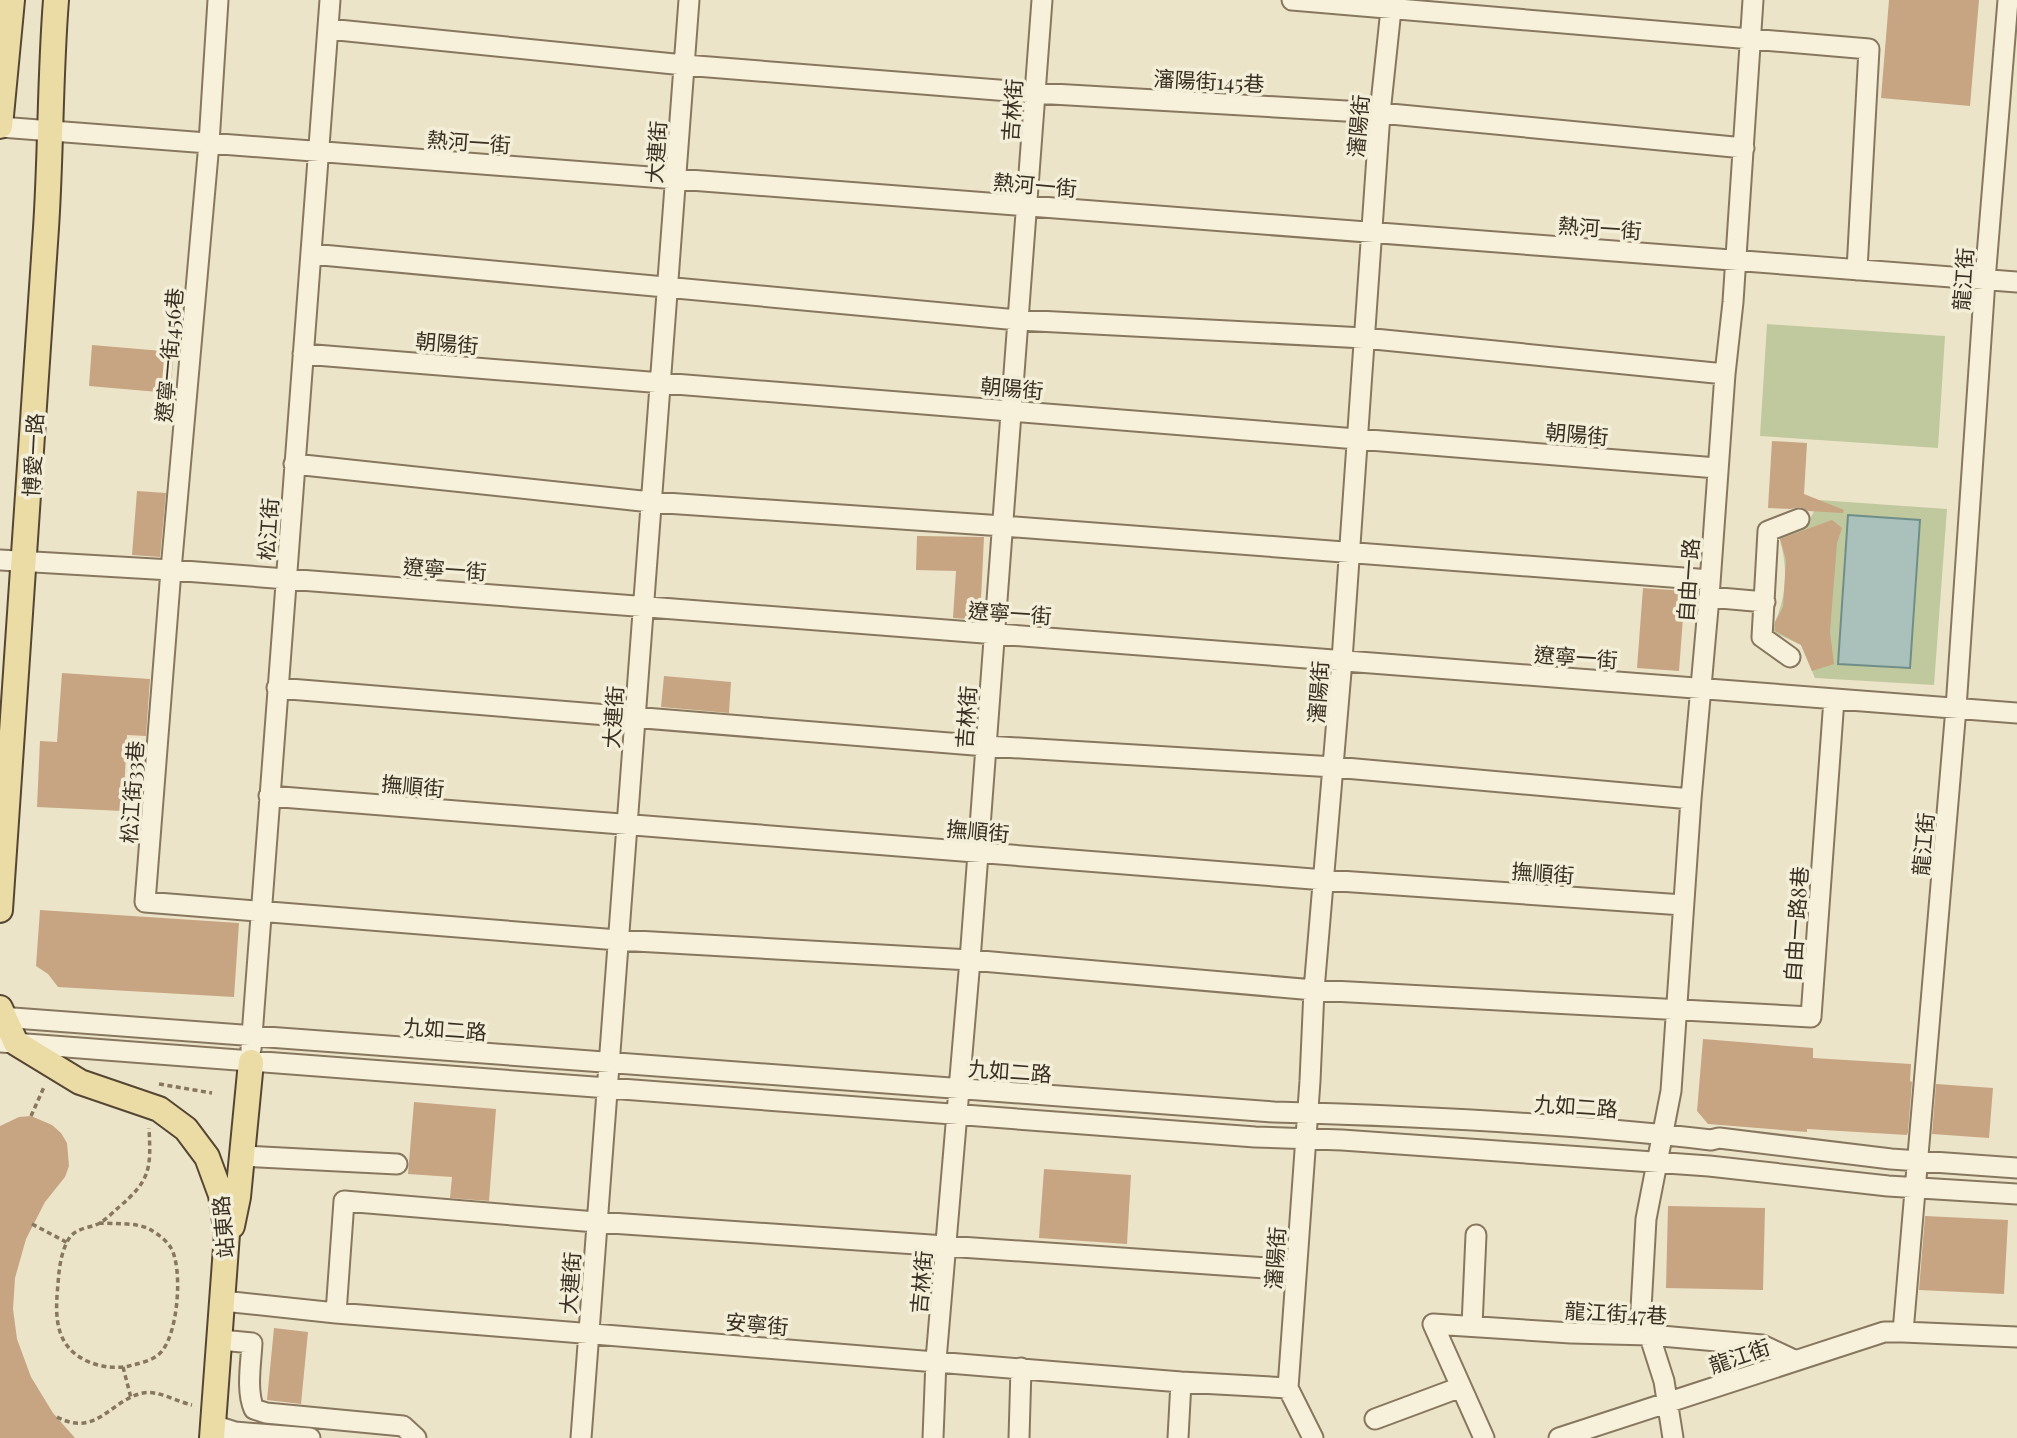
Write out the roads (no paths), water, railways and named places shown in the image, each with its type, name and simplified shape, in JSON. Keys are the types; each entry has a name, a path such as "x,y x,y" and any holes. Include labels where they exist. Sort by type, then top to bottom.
{"main road":[{"path":"0,127 12,0"},
{"name":"博愛一路","path":"0,910 48,199 55,0"},
{"path":"1,1014 8,1042"},
{"name":"站東路","path":"8,1042 80,1082 159,1109 186,1129 207,1157 225,1214 226,1254 213,1431"},
{"path":"226,1254 238,1197 251,1062"}],"street":[{"name":"遼寧一街456巷","path":"172,570 209,143 218,0"},
{"name":"松江街","path":"251,1062 260,910 330,0"},
{"name":"大連街","path":"581,1438 689,0"},
{"name":"吉林街","path":"933,1438 936,1360 970,960 1042,0"},
{"path":"1292,0 1392,5 1870,49 1857,270"},
{"name":"自由一路","path":"1673,1438 1664,1381 1641,1309 1646,1219 1671,1091 1690,799 1702,687 1717,468 1736,261 1753,0"},
{"name":"龍江街","path":"1559,1438 1884,1332 1903,1332 1956,708 1985,280 2008,0"},
{"name":"瀋陽街","path":"1288,1388 1314,990 1334,767 1371,232 1392,5"},
{"name":"瀋陽街145巷","path":"328,29 684,65 1035,93 1380,113 1744,148"},
{"name":"熱河一街","path":"0,127 2017,282"},
{"path":"311,254 1018,320 1364,338 1725,374"},
{"name":"朝陽街","path":"303,354 1717,468"},
{"path":"294,464 651,502 1349,553 1710,589 1765,602"},
{"path":"1790,657 1762,637 1768,531 1799,519"},
{"name":"遼寧一街","path":"0,560 286,578 2017,713"},
{"name":"松江街33巷","path":"172,570 145,902 260,910"},
{"path":"277,688 986,746 1334,767 1690,799"},
{"name":"自由一路8巷","path":"1675,1010 1811,1017 1834,699"},
{"name":"撫順街","path":"269,796 1325,880 1683,905"},
{"path":"260,910 618,940 970,960 1314,990 1675,1010"},
{"name":"九如二路","path":"1,1014 252,1036 958,1089 1662,1134 1711,1140 1719,1138 1917,1161 2017,1168"},
{"path":"8,1042 956,1115 1657,1162 1915,1188 2017,1194"},
{"path":"242,1156 397,1164"},
{"path":"336,1314 344,1201 596,1222 1296,1270"},
{"path":"1472,1326 1476,1235"},
{"name":"安寧街","path":"223,1301 336,1314 936,1360 1181,1382 1288,1388"},
{"name":"龍江街47巷","path":"1461,1387 1433,1324 1650,1335 1762,1345 1794,1360"},
{"path":"1903,1332 2017,1337"},
{"path":"221,1340 252,1343 250,1389 254,1409 266,1413 403,1426 415,1438"},
{"path":"1019,1438 1021,1368"},
{"path":"1178,1438 1181,1382"},
{"path":"1375,1419 1461,1387 1484,1438"},
{"path":"1288,1388 1313,1438"},
{"path":"213,1431 310,1438"}],"water":[{"path":"1848,515 1920,520 1910,668 1838,664"}]}
